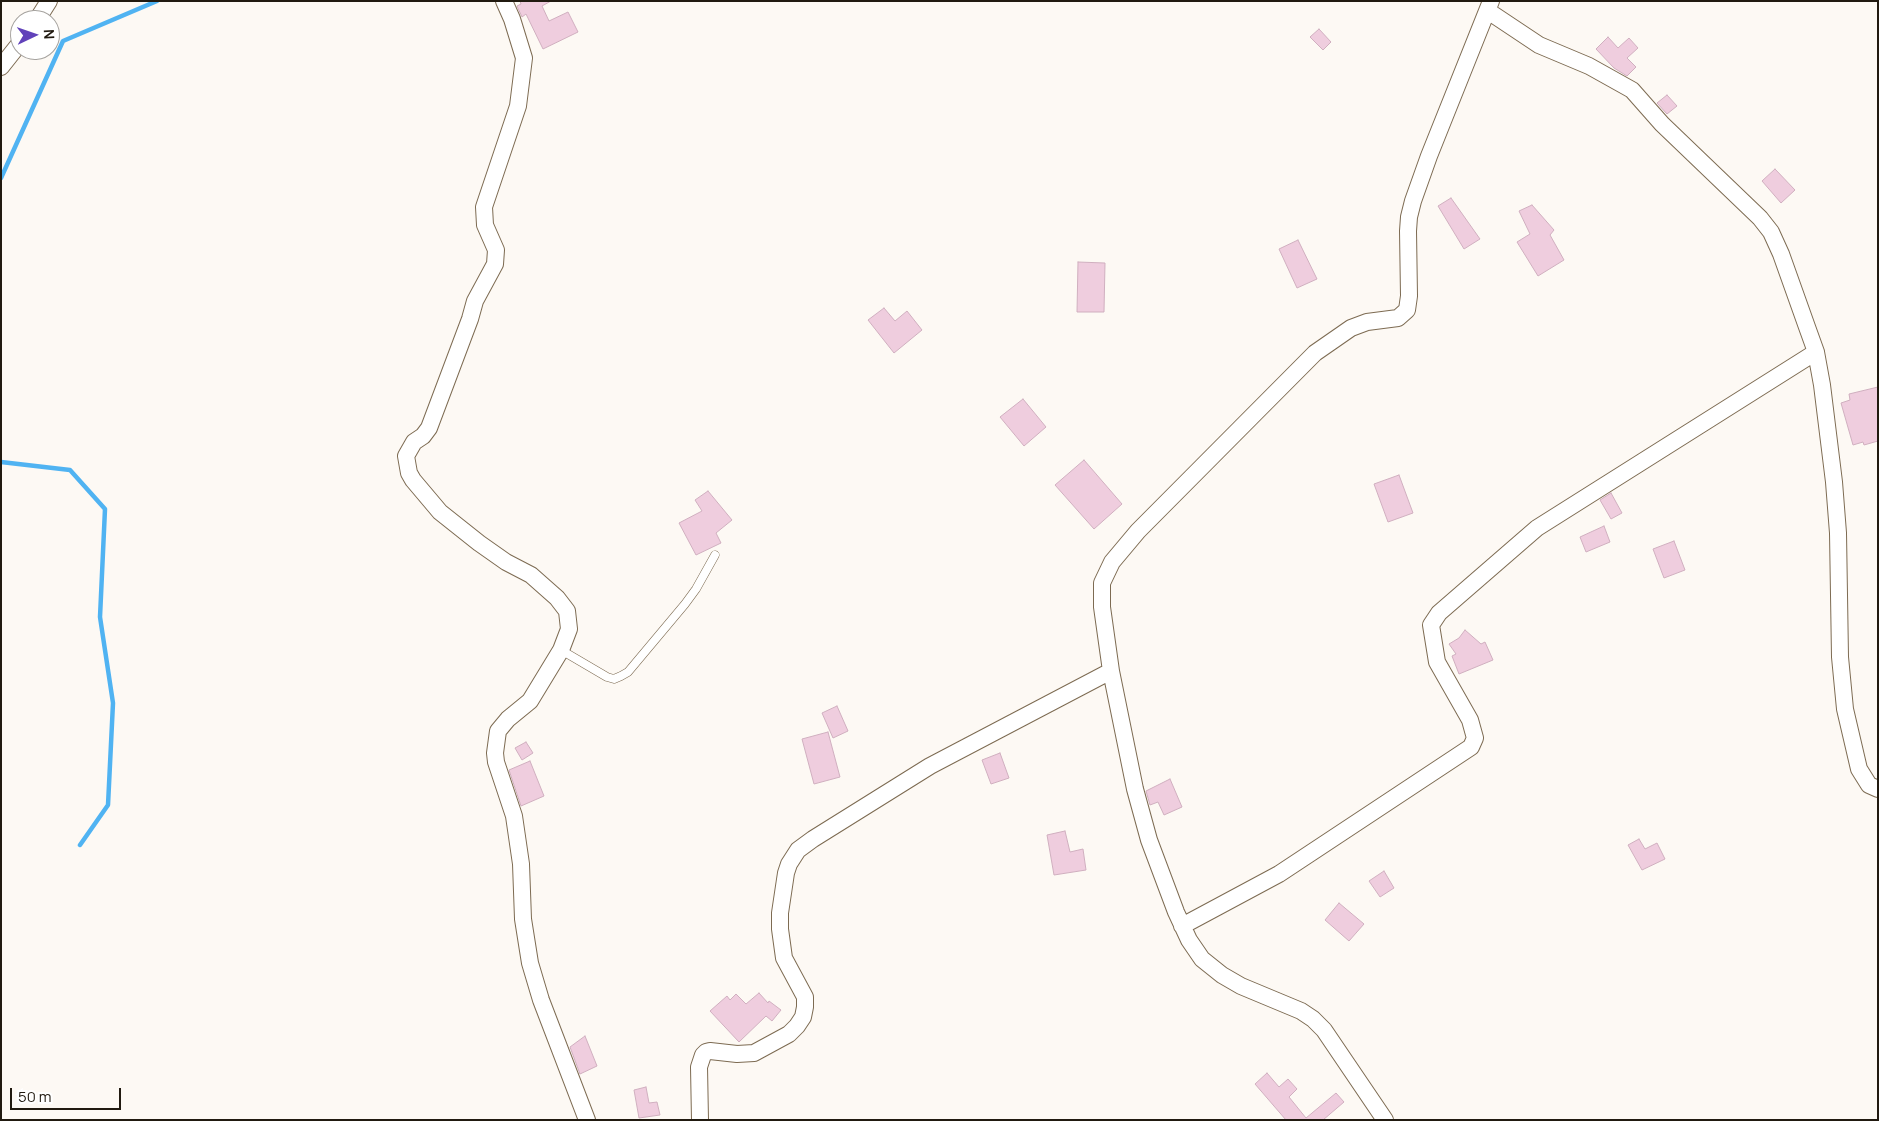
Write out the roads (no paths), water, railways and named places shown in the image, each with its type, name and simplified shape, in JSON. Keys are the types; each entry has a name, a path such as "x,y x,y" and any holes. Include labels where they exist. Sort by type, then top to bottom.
{"street":[{"path":"504,1 512,19 524,58 518,106 484,207 485,224 496,250 495,264 476,301 430,428 414,442 406,456 407,466 413,480 440,512 506,562 531,575 564,605 569,618 568,629 561,650 530,701 508,719 498,732 495,753 496,762 514,816 520,864 523,919 530,963 539,993 587,1120"},
{"path":"1385,1120 1324,1030 1313,1019 1301,1011 1241,986 1222,975 1202,958 1189,940 1149,840 1135,789 1111,671 1101,594 1102,583 1112,562 1138,531 1316,353 1351,328 1367,322 1398,318 1407,310 1409,304 1408,231 1413,200 1489,6 1504,20 1539,45 1589,66 1632,90 1662,124 1760,218 1771,232 1781,254 1816,352 1834,482 1838,533 1840,657 1845,709 1859,769 1869,785 1878,789"},
{"path":"1,67 10,56"},
{"path":"1182,926 1279,874 1471,747 1475,738 1470,720 1437,662 1431,624 1439,613 1537,528 1816,352"},
{"path":"700,1120 699,1068 703,1055 706,1052 710,1050 737,1054 754,1053 789,1034 798,1026 803,1017 805,997 784,958 780,929 780,914 786,873 789,864 798,850 930,766 1111,671"}],"lane":[{"path":"561,650 607,677 614,679 628,672 685,604 696,589 715,555"}],"waterway":[{"path":"1,178 63,41 157,1"},
{"path":"1,462 70,470 105,509 100,617 113,703 108,805 80,845"}]}
